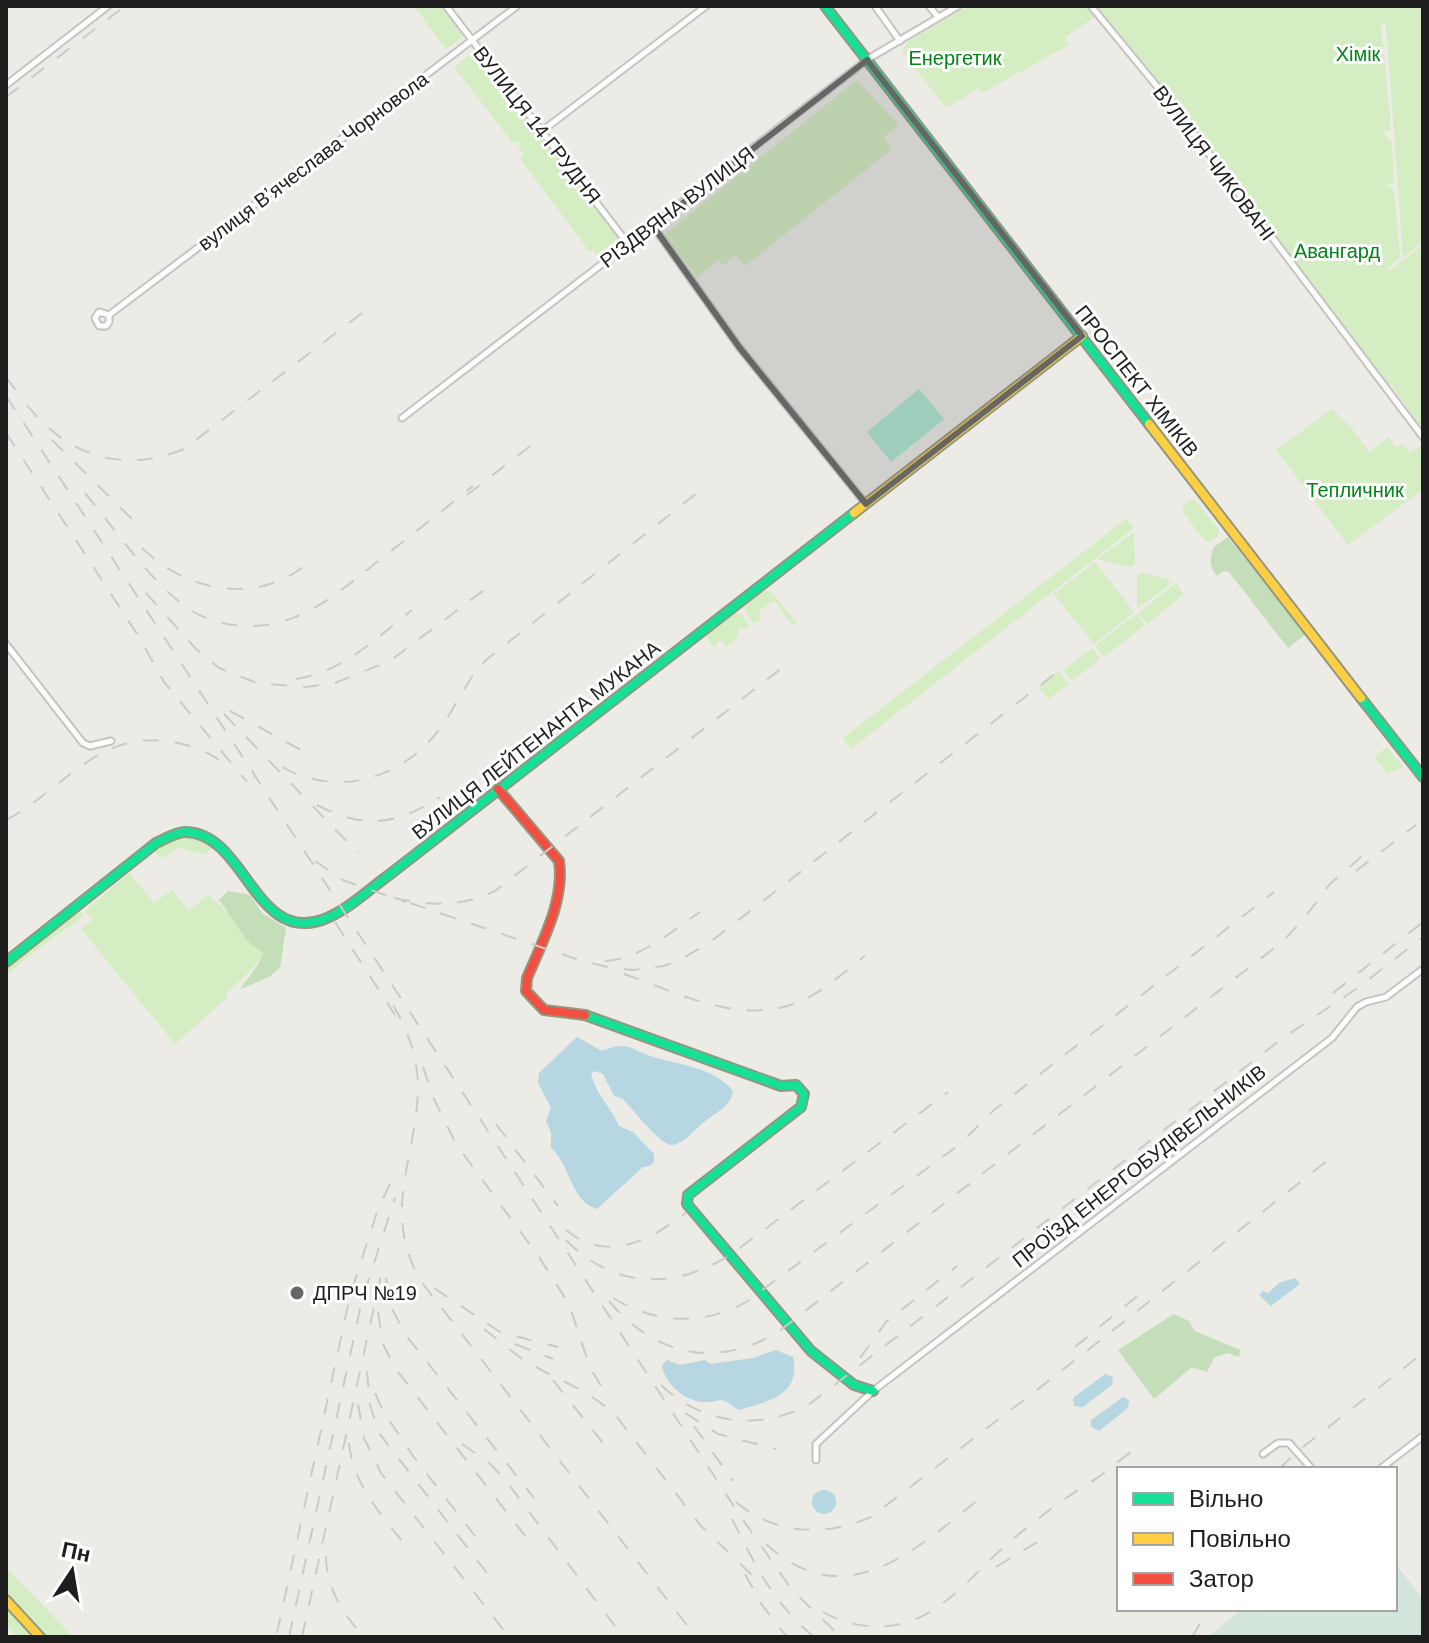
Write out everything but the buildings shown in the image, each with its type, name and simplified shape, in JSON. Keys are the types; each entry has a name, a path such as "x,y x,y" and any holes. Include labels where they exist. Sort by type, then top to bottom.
{"main road":[{"name":"ПРОСПЕКТ ХІМІКІВ","path":"825,6 1423,777"},
{"name":"ВУЛИЦЯ ЛЕЙТЕНАНТА МУКАНА","path":"6,962 159,841 179,832 200,834 217,844 268,907 281,918 298,924 321,921 342,909 1082,336"},
{"path":"498,789 559,861 562,870 560,889 527,978 526,991 529,996 544,1010 580,1013 781,1086 796,1085 804,1094 801,1107 688,1195 687,1204 811,1351 854,1385 873,1391"},
{"path":"6,1600 40,1637"}],"street":[{"path":"6,85 108,6"},
{"name":"ВУЛИЦЯ 14 ГРУДНЯ","path":"446,6 628,244"},
{"name":"вулиця Вʼячеслава Чорновола","path":"109,315 517,6"},
{"path":"542,131 706,6"},
{"path":"875,6 900,41"},
{"path":"929,6 938,17"},
{"name":"РІЗДВЯНА ВУЛИЦЯ","path":"402,418 867,60 958,6"},
{"name":"ВУЛИЦЯ ЧИКОВАНІ","path":"1091,6 1169,101 1423,437"},
{"path":"653,226 739,347 866,504"},
{"path":"6,644 83,743 90,746 111,741"},
{"name":"ПРОЇЗД ЕНЕРГОБУДІВЕЛЬНИКІВ","path":"816,1460 816,1444 873,1391 1332,1038 1357,1007 1386,997 1423,969"},
{"path":"1383,1467 1423,1436"},
{"path":"1263,1454 1278,1443 1289,1443 1310,1467"}],"highlighted area":[{"path":"867,60 1082,336 866,504 739,347 653,226"}],"green space":[{"path":"414,6 442,6 465,35 446,49"},
{"name":"Енергетик","path":"968,6 1088,6 1096,16 1065,37 1069,45 982,93 979,88 946,108 902,51 909,41"},
{"path":"1093,6 1423,6 1423,242 1403,257 1386,23 1381,25 1391,130 1383,132 1392,143 1394,182 1387,185 1394,191 1400,257 1387,269 1423,245 1423,429 1324,300 1315,289 1312,290 1158,82"},
{"path":"476,50 620,237 619,244 600,259 593,249 589,251 520,159 524,155 516,141 513,143 454,67"},
{"path":"857,80 899,125 884,137 892,149 745,266 736,255 722,266 718,260 697,277 664,235"},
{"path":"919,389 944,419 891,462 867,432"},
{"name":"Тепличник","path":"1332,409 1351,427 1369,452 1388,437 1396,448 1402,444 1410,453 1423,444 1423,489 1348,545 1276,450"},
{"path":"1192,499 1219,530 1218,536 1210,542 1205,541 1182,511"},
{"path":"1126,519 1134,528 851,749 843,738"},
{"path":"1134,532 1135,563 1130,567 1098,559"},
{"path":"1228,537 1306,634 1288,648 1229,572 1223,571 1217,576 1212,569 1214,547"},
{"path":"1095,562 1134,612 1094,644 1054,594"},
{"path":"1142,573 1167,579 1171,584 1137,609 1137,577"},
{"path":"1176,583 1183,595 1147,624 1138,613"},
{"path":"766,590 772,592 797,623 793,626 774,600 758,612 762,618 754,624 745,606"},
{"path":"735,613 742,615 749,624 747,629 738,629 738,636 726,647 720,639 714,648 706,635"},
{"path":"1136,614 1145,625 1104,657 1095,646"},
{"path":"1092,648 1100,659 1072,681 1064,670"},
{"path":"1059,671 1069,684 1048,699 1038,686"},
{"path":"1387,747 1403,767 1387,774 1374,757"},
{"path":"187,835 200,837 213,845 212,848 204,855 179,847 163,858 155,853 164,841"},
{"path":"129,873 154,903 172,890 189,910 208,895 271,950 226,994 228,997 175,1044 81,929 92,920 85,911"},
{"path":"228,891 250,895 262,913 286,928 280,968 269,977 240,989 257,967 263,952 244,936 219,900"},
{"path":"78,908 84,916 6,976 6,965"},
{"path":"1174,1314 1189,1321 1195,1331 1240,1350 1239,1357 1227,1353 1215,1357 1207,1372 1192,1367 1154,1399 1118,1350"},
{"path":"6,1567 73,1637 17,1637 6,1625"}],"shaded area":[{"path":"1397,1566 1423,1599 1423,1637 1207,1637 1240,1611 1397,1611"}],"water":[{"path":"577,1037 602,1051 627,1046 656,1058 704,1071 733,1091 724,1107 686,1138 672,1145 654,1133 622,1098 614,1096 603,1074 594,1071 591,1074 596,1088 619,1126 633,1132 654,1154 654,1162 650,1166 643,1167 597,1209 582,1199 563,1163 551,1148 551,1132 546,1121 551,1108 538,1083 539,1073"},
{"path":"1295,1278 1300,1284 1271,1306 1259,1295 1263,1291 1268,1293 1279,1283"},
{"path":"776,1350 793,1357 792,1381 787,1389 771,1400 738,1410 723,1401 702,1402 688,1398 671,1384 662,1365 667,1360 680,1365 705,1360 710,1364 753,1358"},
{"path":"1105,1374 1113,1377 1112,1385 1083,1407 1074,1406 1073,1398"},
{"path":"1123,1397 1129,1400 1128,1408 1099,1431 1091,1427 1091,1420"},
{"path":"824,1490 833,1493 836,1502 833,1511 824,1514 815,1511 812,1502 815,1493"}],"railway":[{"path":"6,97 125,6"},
{"path":"27,405 60,437 98,456 118,460 161,456 184,449 362,313"},
{"path":"6,377 25,403"},
{"path":"6,396 739,1514 792,1590 841,1637"},
{"path":"6,433 139,637 164,682 247,782"},
{"path":"467,495 543,436"},
{"path":"52,440 142,529"},
{"path":"85,493 172,596 206,618 243,626 282,622 316,607 473,486"},
{"path":"282,767 303,776 347,782 389,771 408,760 441,727 486,660 702,489"},
{"path":"142,548 180,575 223,588 245,589 267,585 288,577 308,563"},
{"path":"146,593 196,649 219,668 257,683 306,687 335,683 390,661 496,581"},
{"path":"296,679 344,661 412,610"},
{"path":"394,898 446,904 495,891 787,664"},
{"path":"410,903 582,961 612,968 633,970 678,961 709,943 1056,673"},
{"path":"230,711 308,754"},
{"path":"224,714 358,853"},
{"path":"6,820 90,760 117,746 149,740 165,741 197,748 225,764"},
{"path":"317,805 350,818 380,821 409,814 440,797"},
{"path":"1356,871 1416,825"},
{"path":"609,1301 646,1334 666,1345 688,1351 709,1353 732,1350 755,1344 778,1332 1282,942 1330,884 1362,856"},
{"path":"315,861 343,880 405,902"},
{"path":"613,1298 646,1313 680,1319 713,1315 746,1302 960,1144 994,1110 1274,892"},
{"path":"605,961 643,950 700,912"},
{"path":"335,922 395,1015"},
{"path":"1333,993 1423,922"},
{"path":"661,1385 695,1409 733,1420 772,1418 811,1403 1283,1038 1359,987 1423,937"},
{"path":"624,974 688,998 732,1009 754,1010 777,1008 808,998 865,956"},
{"path":"393,1005 411,1044 418,1076 416,1113 402,1206 403,1230 420,1280 696,1637"},
{"path":"423,1067 434,1099 456,1144 539,1257 569,1304 590,1368 605,1392"},
{"path":"566,1240 604,1268 625,1276 646,1279 690,1274 733,1253 948,1092"},
{"path":"496,1124 558,1206"},
{"path":"736,1502 767,1521 801,1529 836,1528 871,1517 1337,1153"},
{"path":"277,1633 350,1296 377,1212 393,1177"},
{"path":"289,1637 362,1300 395,1198"},
{"path":"566,1230 582,1240 613,1247 643,1239 686,1213"},
{"path":"302,1637 383,1266"},
{"path":"860,1358 886,1322 957,1266"},
{"path":"386,1278 391,1307 405,1334 534,1498"},
{"path":"434,1288 500,1332 558,1347"},
{"path":"1075,1347 1146,1289"},
{"path":"378,1312 383,1344 395,1368 529,1541"},
{"path":"484,1329 522,1359 588,1395 617,1417 701,1526 757,1580"},
{"path":"515,1344 553,1359"},
{"path":"1281,1467 1423,1353"},
{"path":"367,1371 370,1405 379,1433 490,1577"},
{"path":"553,1380 610,1452"},
{"path":"375,1393 383,1411 413,1456 475,1536"},
{"path":"358,1404 364,1438 381,1473 509,1637"},
{"path":"685,1413 718,1434 776,1449"},
{"path":"694,1426 733,1481"},
{"path":"349,1443 362,1486 406,1546"},
{"path":"462,1444 487,1461 503,1477 623,1637"},
{"path":"1092,1482 1132,1451"},
{"path":"823,1612 845,1622 869,1626 891,1626 929,1613 1028,1526 1100,1476"},
{"path":"766,1544 797,1566 826,1575 855,1575 883,1566 910,1551 988,1492"},
{"path":"732,1519 776,1597 814,1637"},
{"path":"996,1567 1044,1538"},
{"path":"326,1556 332,1590 363,1637"},
{"path":"745,1574 762,1605 787,1637"},
{"path":"1192,1637 1208,1611"}],"traffic: fast":[{"path":"825,6 1149,424"},
{"path":"6,962 156,843 182,832 205,837 222,849 280,916 299,923 331,916 349,906 854,513"},
{"path":"1361,698 1423,777"},
{"path":"585,1015 781,1086 796,1085 804,1094 801,1107 688,1195 687,1204 811,1351 854,1385 873,1391"}],"traffic: slow":[{"path":"854,513 1082,336"},
{"path":"1149,424 1361,698"},
{"path":"6,1600 40,1637"}],"traffic: jam":[{"path":"498,789 559,861 559,891 527,978 526,991 544,1010 585,1015"}],"place":[{"name":"ДПРЧ №19","path":"297,1293"}],"park label":[{"name":"Хімік","path":"1358,54"},
{"name":"Авангард","path":"1337,251"}]}
